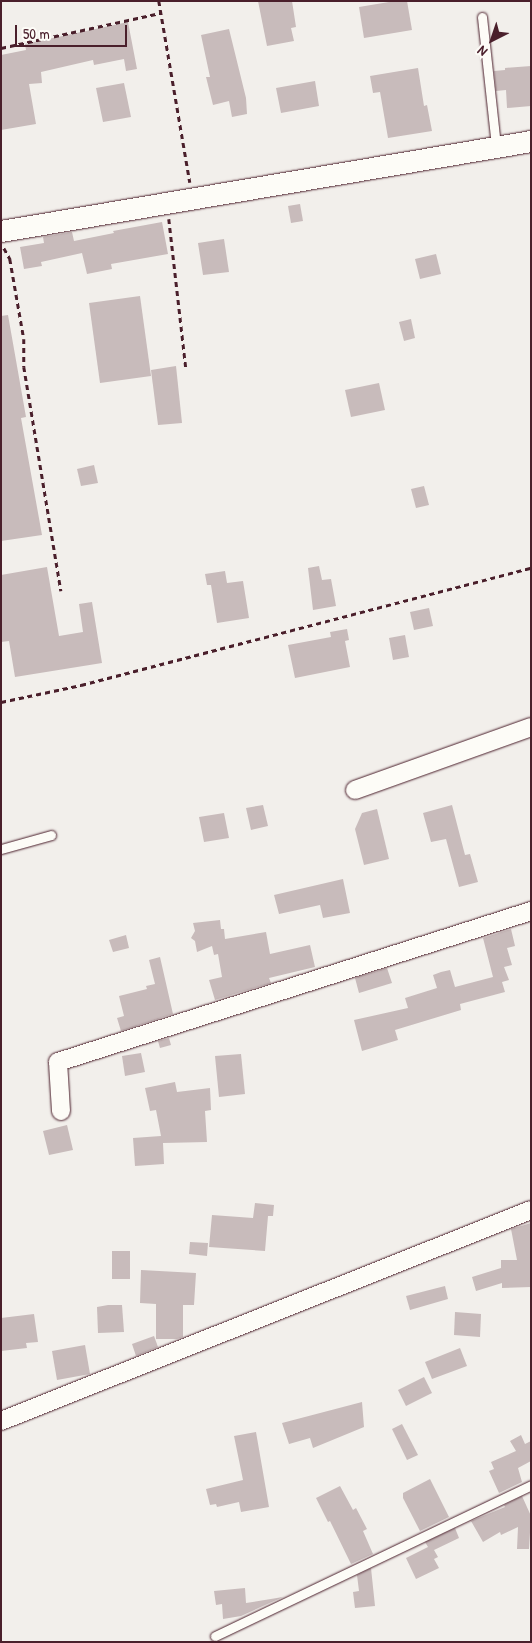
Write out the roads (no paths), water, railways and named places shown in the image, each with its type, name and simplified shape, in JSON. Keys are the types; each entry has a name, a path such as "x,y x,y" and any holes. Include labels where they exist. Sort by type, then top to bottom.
{"street":[{"path":"1,231 531,141"},
{"path":"355,790 531,727"},
{"path":"61,1111 58,1062 531,911"},
{"path":"1,1421 531,1210"}],"lane":[{"path":"482,17 496,146"},
{"path":"1,849 51,835"},
{"path":"214,1636 531,1486"}]}
